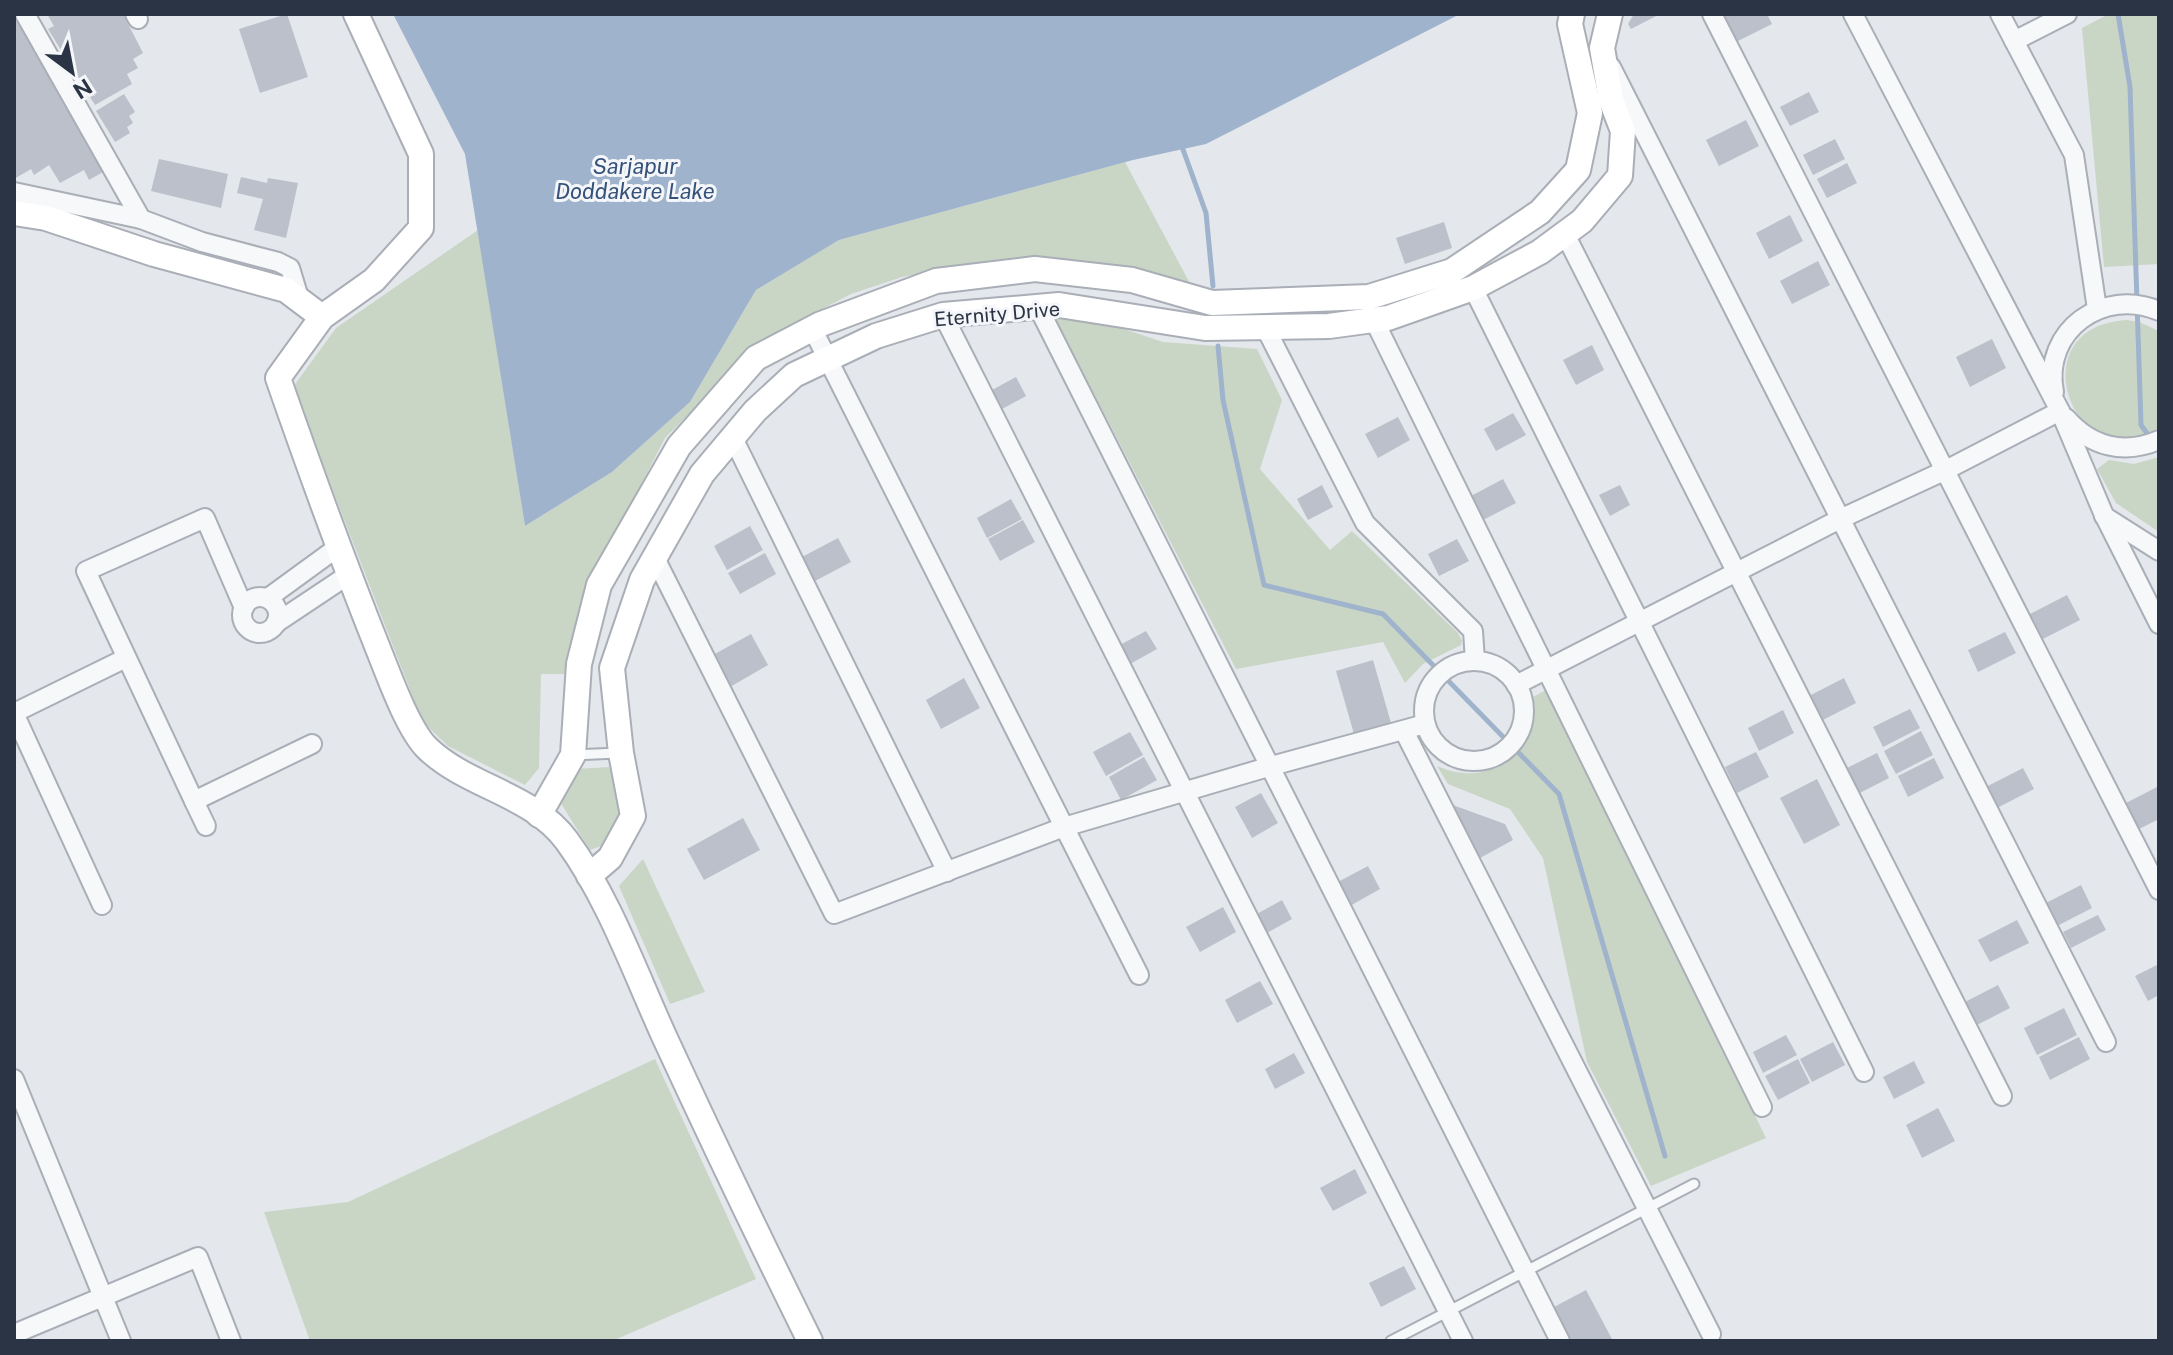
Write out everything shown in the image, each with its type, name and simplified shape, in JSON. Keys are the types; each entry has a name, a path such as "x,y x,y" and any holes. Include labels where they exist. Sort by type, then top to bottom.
{"street":[{"path":"25,14 141,219"},
{"path":"356,14 421,154 421,228 374,280 322,317 278,378 348,575 399,700 425,746 457,771 496,789 539,815 566,838 589,876 719,1157 810,1341"},
{"name":"Eternity Drive","path":"539,815 573,755 579,664 599,585 679,446 756,358 812,328 936,281 1035,269 1132,280 1212,303 1369,297 1452,271 1540,212 1578,170 1590,113 1570,24 1572,14"},
{"name":"Eternity Drive","path":"589,876 610,858 633,816 621,753 612,668 642,580 702,474 755,411 794,375 876,336 943,315 1059,305 1205,328 1329,326 1388,318 1473,288 1540,252 1565,234 1582,221 1620,176 1623,131 1611,100 1602,48 1610,14"},
{"path":"1712,14 2159,890"},
{"path":"1853,14 2060,411 2104,515 2159,624"},
{"path":"2000,14 2074,155 2097,309"},
{"path":"2014,41 2067,14"},
{"path":"1602,48 2106,1042"},
{"path":"14,192 141,219 202,242 278,262 290,268 300,301"},
{"path":"14,213 46,218 154,254 286,290 322,317"},
{"path":"1565,234 2002,1096"},
{"path":"1473,288 1864,1072"},
{"path":"2147,307 2119,303 2097,309 2079,320 2069,330 2055,356 2053,384 2060,411 2090,440 2117,448 2145,446 2159,440"},
{"path":"1038,307 1560,1341"},
{"path":"943,315 1463,1341"},
{"path":"1374,320 1762,1107"},
{"path":"1265,327 1365,523 1473,631 1475,661"},
{"path":"812,328 1139,975"},
{"path":"1516,685 1840,519 1946,470 2060,411"},
{"path":"733,438 947,872"},
{"path":"2104,515 2159,551"},
{"path":"206,826 86,571 205,518 244,608 243,620 250,630 262,633 348,575"},
{"path":"268,598 338,547"},
{"path":"655,558 834,914 1064,827 1425,724"},
{"path":"244,608 257,597 268,598 276,606 276,623"},
{"path":"102,905 14,713 126,658"},
{"path":"1475,661 1494,666 1516,685 1523,701 1522,724 1511,744 1492,758 1469,761 1447,754 1431,738 1425,724 1427,694 1438,677 1454,665 1475,661"},
{"path":"1404,731 1711,1334"},
{"path":"194,801 312,744"},
{"path":"14,1079 121,1341"},
{"path":"14,1334 198,1257 231,1341"}],"lane":[{"path":"573,755 621,753"},
{"path":"1391,1341 1694,1184"}],"green space":[{"path":"2109,14 2159,14 2159,264 2104,267 2082,28"},
{"path":"1125,162 1193,289 929,272 902,277 851,294 784,329 722,381 665,438 597,570 566,674 541,674 539,768 525,785 448,746 422,721 293,387 336,328 478,230 525,526 612,472 690,402 756,290 839,240"},
{"path":"1054,316 1112,325 1163,342 1257,349 1282,400 1260,469 1330,550 1352,531 1458,633 1461,645 1423,664 1405,683 1383,642 1236,669"},
{"path":"2127,320 2159,331 2159,427 2129,440 2103,436 2083,421 2070,398 2066,372 2073,348 2093,329"},
{"path":"2159,457 2159,532 2116,503 2097,469 2109,460 2134,464"},
{"path":"1546,690 1766,1138 1651,1186 1587,1062 1543,858 1510,809 1448,784 1437,766 1474,773 1491,770 1506,762 1518,751 1526,736 1531,718 1531,698"},
{"path":"609,767 626,810 604,845 590,850 557,797 576,769"},
{"path":"643,859 705,992 670,1004 619,886"},
{"path":"655,1059 756,1279 612,1341 310,1341 264,1212 348,1202"}],"water":[{"name":"Sarjapur Doddakere Lake","path":"393,14 1460,14 1206,144 1133,160 839,240 756,290 690,402 612,472 525,526 465,154"}],"building":[{"path":"14,14 103,172 89,180 84,170 60,183 49,165 34,175 31,169 14,179"},
{"path":"47,14 123,14 143,53 133,59 138,68 127,74 132,84 95,105 48,29 54,26"},
{"path":"287,14 308,77 260,93 239,29"},
{"path":"1634,14 1660,14 1631,29 1628,24"},
{"path":"1767,14 1772,24 1736,42 1723,16"},
{"path":"1809,92 1819,112 1790,126 1780,107"},
{"path":"124,94 135,112 129,116 133,123 127,127 130,133 115,142 96,111"},
{"path":"1746,120 1759,146 1719,166 1706,140"},
{"path":"1835,139 1845,159 1813,175 1803,155"},
{"path":"159,159 228,174 221,208 151,191"},
{"path":"1847,163 1857,183 1827,198 1817,179"},
{"path":"241,177 267,183 268,178 298,183 286,238 254,230 263,199 237,193"},
{"path":"1790,215 1803,241 1769,259 1756,233"},
{"path":"1444,222 1452,248 1405,264 1396,238"},
{"path":"1818,261 1830,285 1792,304 1780,281"},
{"path":"1992,339 2006,368 1970,387 1956,357"},
{"path":"1592,345 1604,370 1576,385 1563,360"},
{"path":"1016,377 1026,396 1002,409 992,390"},
{"path":"1513,413 1526,435 1496,451 1484,429"},
{"path":"1398,417 1410,440 1378,458 1365,434"},
{"path":"1503,479 1516,503 1483,520 1471,496"},
{"path":"1322,485 1333,507 1308,520 1297,499"},
{"path":"1620,485 1630,505 1610,516 1599,495"},
{"path":"1011,499 1022,519 987,538 977,518"},
{"path":"1023,520 1035,542 1000,561 988,539"},
{"path":"750,526 763,550 727,570 714,546"},
{"path":"838,538 851,562 815,581 802,557"},
{"path":"1457,539 1469,561 1439,576 1428,554"},
{"path":"765,553 776,574 740,594 728,573"},
{"path":"2067,595 2080,620 2043,639 2030,614"},
{"path":"1146,631 1157,649 1130,664 1120,645"},
{"path":"2005,632 2016,653 1978,672 1968,650"},
{"path":"751,634 768,665 730,687 713,655"},
{"path":"1373,660 1391,723 1354,734 1336,671"},
{"path":"964,678 980,708 941,729 926,700"},
{"path":"1844,678 1856,703 1817,723 1805,698"},
{"path":"1910,709 1920,728 1883,747 1873,727"},
{"path":"1783,710 1794,733 1759,751 1748,728"},
{"path":"1921,731 1933,755 1896,774 1884,751"},
{"path":"1130,732 1143,755 1106,776 1093,752"},
{"path":"1756,752 1769,777 1737,793 1725,767"},
{"path":"1877,753 1889,778 1854,796 1841,771"},
{"path":"1144,757 1157,780 1121,800 1109,777"},
{"path":"1934,758 1944,778 1908,797 1898,776"},
{"path":"2023,768 2034,789 1997,808 1986,787"},
{"path":"1817,779 1840,825 1804,844 1780,798"},
{"path":"2159,786 2159,819 2139,829 2126,803"},
{"path":"1261,793 1278,823 1252,838 1235,807"},
{"path":"1450,804 1505,824 1513,840 1480,858"},
{"path":"743,818 760,850 704,880 687,849"},
{"path":"1368,866 1380,889 1348,907 1336,883"},
{"path":"2081,885 2092,908 2057,926 2046,903"},
{"path":"1282,900 1292,919 1265,934 1255,915"},
{"path":"1223,907 1236,932 1200,952 1186,927"},
{"path":"2098,915 2106,930 2071,948 2063,932"},
{"path":"2017,920 2029,943 1990,962 1978,940"},
{"path":"2159,964 2159,995 2148,1001 2135,976"},
{"path":"1260,981 1273,1004 1237,1023 1225,1000"},
{"path":"1998,985 2010,1008 1975,1026 1963,1003"},
{"path":"2064,1008 2077,1035 2037,1055 2024,1028"},
{"path":"1786,1035 1797,1055 1763,1073 1753,1052"},
{"path":"2079,1037 2090,1059 2050,1080 2039,1057"},
{"path":"1833,1042 1845,1065 1812,1082 1800,1059"},
{"path":"1294,1053 1305,1073 1275,1089 1265,1069"},
{"path":"1798,1059 1810,1083 1778,1100 1765,1076"},
{"path":"1914,1061 1925,1083 1894,1099 1883,1077"},
{"path":"1938,1108 1955,1141 1922,1158 1906,1125"},
{"path":"1355,1169 1367,1193 1333,1211 1320,1188"},
{"path":"1404,1266 1416,1289 1381,1307 1369,1283"},
{"path":"1586,1290 1613,1341 1572,1341 1554,1307"}],"waterway":[{"path":"2118,14 2130,87 2141,425 2159,450"},
{"path":"1181,144 1206,213 1213,286"},
{"path":"1218,346 1223,400 1264,585 1383,614 1559,794 1665,1156"}]}
